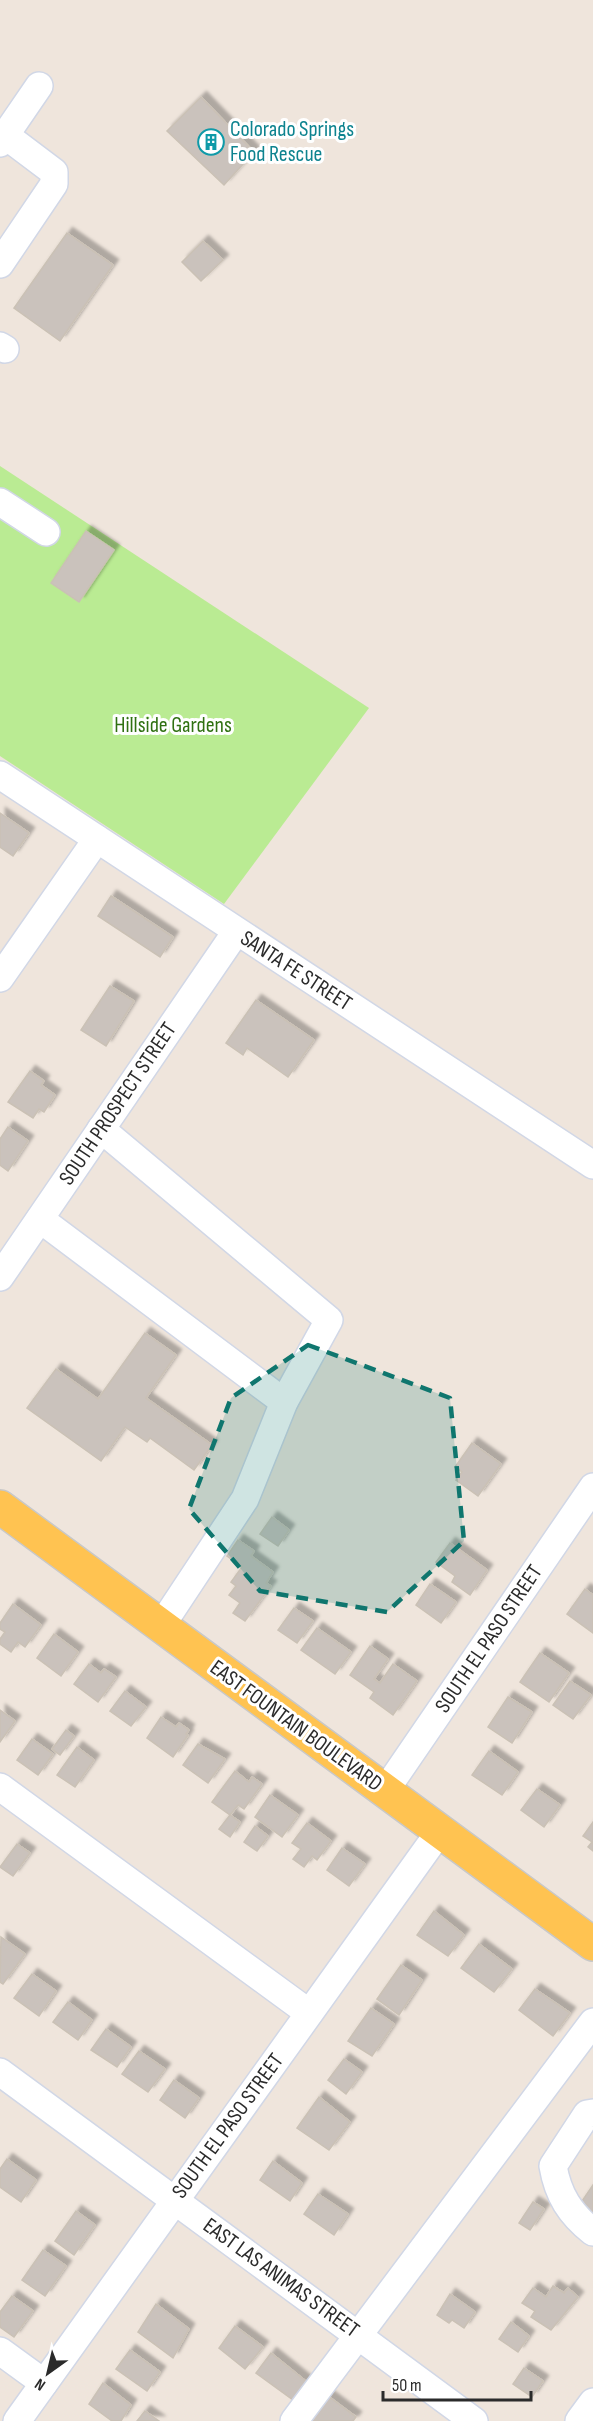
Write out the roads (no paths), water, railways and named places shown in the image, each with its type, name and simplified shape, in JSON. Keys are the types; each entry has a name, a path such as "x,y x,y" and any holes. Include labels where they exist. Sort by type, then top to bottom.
{"main road":[{"name":"EAST FOUNTAIN BOULEVARD","path":"0,1507 593,1944"}],"street":[{"path":"0,264 54,184 54,172 3,139 39,86"},
{"path":"0,502 46,532"},
{"name":"SANTA FE STREET","path":"0,775 593,1165"},
{"path":"0,978 97,839"},
{"name":"SOUTH PROSPECT STREET","path":"0,1277 236,932"},
{"path":"101,1129 329,1320 284,1402 245,1498 161,1626"},
{"path":"40,1219 284,1402"},
{"name":"SOUTH EL PASO STREET","path":"385,1791 593,1487"},
{"path":"0,1787 309,2013"},
{"name":"SOUTH EL PASO STREET","path":"17,2421 440,1831"},
{"path":"294,2421 593,2022"},
{"name":"EAST LAS ANIMAS STREET","path":"0,2072 474,2421"},
{"path":"593,2113 587,2114 553,2166 555,2180 566,2207 593,2232"},
{"path":"0,2351 44,2383"},
{"path":"579,2421 593,2402"}],"place":[{"name":"Colorado Springs Food Rescue","path":"211,142"}],"park label":[{"name":"Hillside Gardens","path":"173,725"}]}
